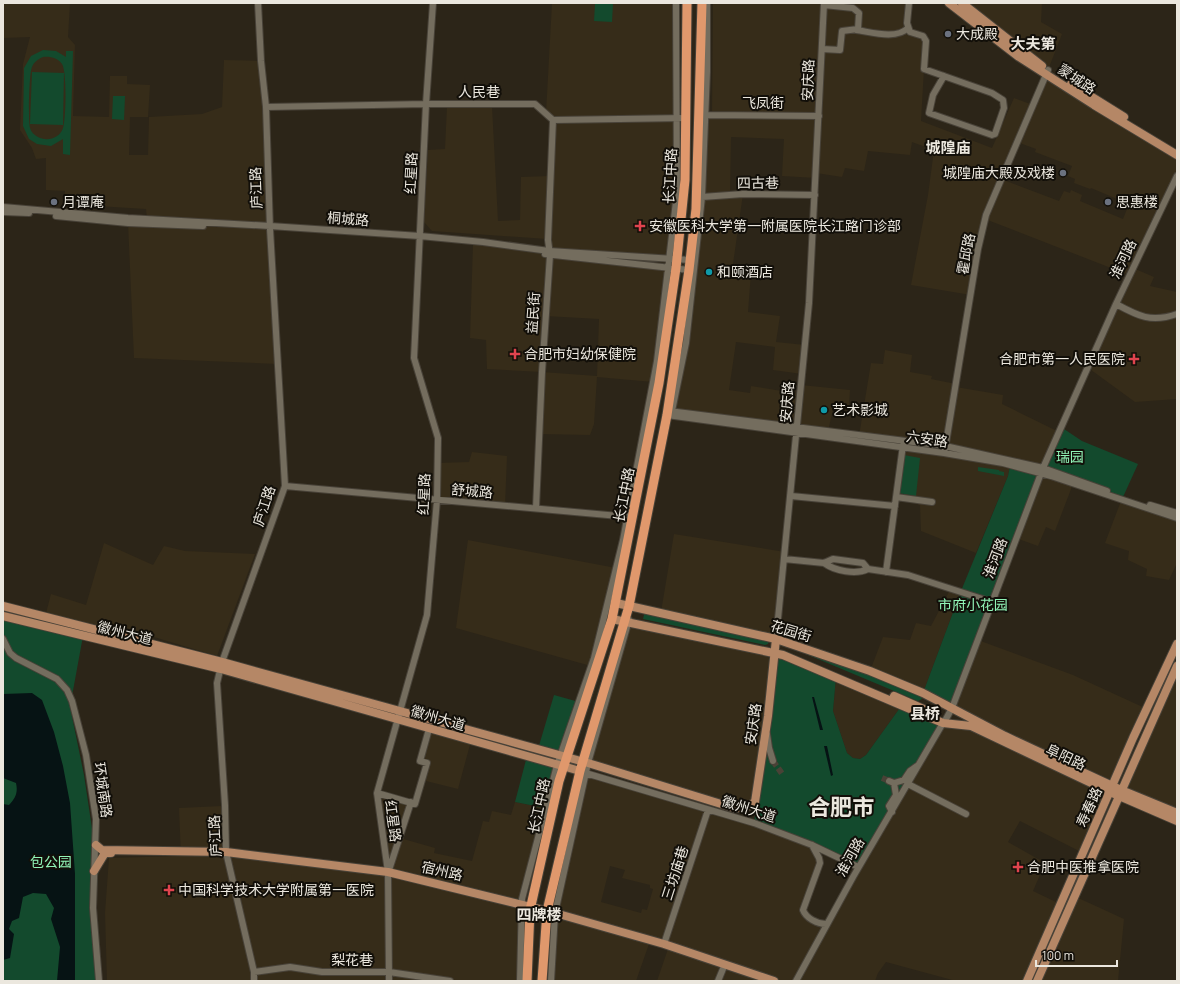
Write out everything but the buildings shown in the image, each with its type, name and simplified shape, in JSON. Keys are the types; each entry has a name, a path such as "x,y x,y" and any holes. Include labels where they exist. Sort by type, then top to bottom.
{"highway":[{"name":"长江中路","path":"527,981 531,908 560,766 612,619 630,517 659,383 673,264 686,180 687,3"},
{"name":"长江中路","path":"542,981 551,914 585,762 631,606 669,413 690,265 698,180 702,3"}],"main road":[{"name":"蒙城路","path":"949,3 1019,57 1047,72 1177,150"},
{"name":"蒙城路","path":"962,3 1047,72 1094,105 1177,155"},
{"name":"花园街","path":"616,603 776,639 870,671 923,693 952,708"},
{"name":"徽州大道","path":"3,606 221,666 398,720 583,772"},
{"name":"徽州大道","path":"3,616 221,666 400,711 585,762 734,808 745,808 755,802"},
{"name":"花园街","path":"612,619 775,653 945,721"},
{"name":"安庆路","path":"755,802 776,639"},
{"name":"寿春路","path":"1027,981 1111,789 1177,644"},
{"name":"寿春路","path":"1037,981 1177,666"},
{"name":"阜阳路","path":"952,708 1111,789"},
{"name":"阜阳路","path":"945,721 971,726 1120,793 1177,821"},
{"name":"阜阳路","path":"1120,793 1177,813"},
{"name":"宿州路","path":"96,844 102,850 226,854 388,874 521,905 774,981"},
{"name":"宿州路","path":"94,871 105,853 226,854"},
{"name":"宿州路","path":"551,914 664,944 760,981"}],"street":[{"name":"庐江路","path":"254,981 254,972 226,854 225,805 217,683 221,666 285,486 270,227 266,107 261,61 258,3"},
{"name":"红星路","path":"389,981 388,874 377,793 427,615 437,500 438,438 414,358 426,104 433,3"},
{"path":"673,264 677,193 676,3"},
{"path":"669,413 686,343 702,197 706,115 707,3"},
{"path":"909,3 908,28 910,32 916,33 925,38 924,70 944,76 1000,97 1004,108 995,134 992,135 928,113 933,95 944,76"},
{"path":"824,4 857,10 859,13 859,20 858,29 856,30"},
{"name":"安庆路","path":"776,639 809,303 824,4"},
{"path":"822,49 840,50 842,31 856,30 894,35 903,33 908,28"},
{"name":"霍邱路","path":"945,450 978,249 986,215 1047,72"},
{"name":"人民巷","path":"266,107 426,104 534,104 553,120"},
{"name":"飞凤街","path":"706,115 819,116"},
{"path":"553,120 686,118"},
{"name":"益民街","path":"536,508 549,253 548,240 553,120"},
{"name":"淮河路","path":"796,981 858,867 892,812 952,708 1042,471 1116,304 1177,176"},
{"name":"四古巷","path":"702,197 743,194 815,194"},
{"name":"桐城路","path":"3,207 128,218 419,238 549,253 690,265"},
{"name":"桐城路","path":"3,212 128,223 270,227"},
{"name":"桐城路","path":"673,264 690,265"},
{"path":"1116,304 1140,317 1177,314"},
{"name":"六安路","path":"669,413 945,450 1042,471 1177,513"},
{"path":"886,572 903,444"},
{"name":"六安路","path":"1042,471 1177,518"},
{"name":"舒城路","path":"285,486 630,517"},
{"path":"791,496 895,506"},
{"path":"896,497 932,502"},
{"path":"563,756 594,658 630,517"},
{"path":"784,559 824,563 833,559 863,563 868,569"},
{"path":"824,563 831,568 862,572 868,569 908,575 992,602"},
{"name":"环城南路","path":"3,639 10,653 16,658 57,679 70,695 92,785 96,819 93,908 99,981"},
{"path":"766,725 769,748 773,760"},
{"path":"377,793 415,804 427,763 420,761 430,729"},
{"path":"892,812 889,806 896,795 892,782 904,780 910,771 915,768 926,754"},
{"path":"520,981 521,905 560,766"},
{"name":"徽州大道","path":"583,772 754,823 812,845 858,867"},
{"path":"908,784 966,814"},
{"path":"388,874 411,802"},
{"name":"三坊庙巷","path":"664,944 708,810"},
{"path":"812,845 820,863 803,910 805,915 820,924 826,924"},
{"path":"551,914 551,981"},
{"name":"梨花巷","path":"254,972 290,967 322,972 389,972 450,981"},
{"path":"718,981 724,967"}],"shaded area":[{"path":"3,3 70,3 68,37 75,45 73,116 109,117 110,76 127,76 127,84 150,85 148,117 130,117 129,155 148,155 149,117 202,114 222,107 224,60 261,61 270,226 147,219 146,209 64,204 65,191 46,190 46,158 36,159 32,148 20,130 23,64 30,37 3,38"},
{"path":"552,3 673,3 673,116 677,193 669,260 549,251 553,120 546,113"},
{"path":"713,3 821,3 818,113 712,112"},
{"path":"824,3 909,3 908,28 923,36 924,69 921,121 992,148 1014,98 1033,105 1046,74 1177,155 1177,176 1133,268 1154,277 1150,286 1177,292 1177,399 1135,402 1087,367 1129,275 985,219 971,295 911,285 928,195 934,150 912,142 910,155 868,151 864,171 845,168 842,177 816,173 816,178 782,176 784,139 731,137 730,195 743,194 732,271 751,273 748,312 780,316 776,342 805,345 802,374 773,370 775,347 736,342 729,390 750,393 751,386 800,394 801,385 850,390 849,406 834,404 828,432 672,411 686,343 706,115 819,115","holes":["1017,142 1036,149 1035,152 1072,166 1068,176 1075,179 1074,183 1090,189 1091,188 1129,204 1123,219 1080,201 1082,195 1071,190 1070,193 1064,191 1059,201 1001,179"]},
{"path":"962,3 1042,3 1041,22 1062,34 1048,70"},
{"path":"447,106 492,106 498,221 520,220 521,177 549,176 547,239 432,231 424,222 428,150 445,149"},
{"path":"128,223 270,229 278,364 134,358"},
{"path":"473,244 550,255 668,268 653,382 597,377 594,424 590,435 539,434 542,372 487,369 486,340 470,338","holes":["545,316 599,319 597,376 542,372"]},
{"path":"885,350 912,355 910,372 932,376 931,379 956,384 956,387 1003,395 1002,404 1059,432 1043,468 998,457 859,436 871,363 883,364"},
{"path":"903,447 1010,466 1008,476 976,553 921,531 920,505 896,497"},
{"path":"472,452 507,456 505,506 437,500 437,463 469,462"},
{"path":"1041,473 1073,484 1055,531 1046,527 1038,546 1016,538"},
{"path":"1121,501 1177,518 1177,563 1169,580 1146,576 1147,569 1128,560 1129,551 1105,543"},
{"path":"674,534 785,552 776,639 661,612"},
{"path":"468,540 616,568 591,666 456,628"},
{"path":"104,543 153,565 164,546 185,551 255,554 217,656 154,637 151,644 45,617 51,594 86,605"},
{"path":"951,588 961,591 923,693 870,671 883,637 910,640 916,623 931,626"},
{"path":"628,623 775,653 755,802 745,808 588,763"},
{"path":"978,640 1073,675 1147,709 1113,786 952,708"},
{"path":"1177,666 1177,813 1121,790"},
{"path":"836,677 902,705 866,755 860,759 853,758 847,753 833,711"},
{"path":"32,693 42,700 54,732 63,766 70,803 75,874 75,981 57,981 60,947 51,919 54,908 46,894 33,893 23,897 19,918 12,921 9,929 14,934 10,958 3,960 3,804 9,805 16,795 17,789 16,783 3,778 3,694"},
{"path":"812,697 814,697 823,730 820,730"},
{"path":"943,723 961,725 1110,792 1083,853 1020,821 1008,842 1045,863 1033,891 1060,904 1027,981 956,981 886,962 878,973 875,981 774,981 555,913 586,773 754,823 812,845 819,858 805,915 826,924","holes":["610,866 625,870 622,878 650,885 650,888 653,889 647,910 642,909 641,913 601,902"]},
{"path":"429,729 471,741 458,789 422,780 427,763 420,761"},
{"path":"824,746 827,746 833,775 831,776"},
{"path":"377,793 411,802 400,838 435,848 434,853 472,861 483,821 489,822 492,811 511,815 515,802 545,808 521,903 388,872"},
{"name":"中国科学技术大学附属第一医院","path":"222,806 224,861 236,904 252,981 107,981 105,913 109,858 181,856 179,808"},
{"path":"227,856 388,876 521,907 520,981 254,981"},
{"path":"1074,896 1124,919 1118,981 1037,981"},
{"path":"554,917 649,944 636,981 551,981"},
{"path":"668,949 723,969 760,981 657,981"}],"green space":[{"path":"595,4 613,4 612,22 594,21"},
{"path":"43,50 56,51 66,57 66,51 73,51 70,155 63,154 63,139 51,146 37,144 29,139 23,126 24,68 31,56","holes":["43,57 51,57 60,62 64,68 65,76 66,95 63,128 56,137 49,139 37,136 31,131 29,124 31,71 34,64"]},
{"path":"32,72 64,73 63,125 30,124"},
{"path":"113,96 125,96 124,120 112,119"},
{"name":"瑞园","path":"1061,427 1082,441 1138,464 1123,497 1043,468"},
{"path":"904,455 920,458 916,496 898,493"},
{"name":"市府小花园","path":"1010,466 1041,473 952,708 923,693 961,591 1008,476"},
{"path":"978,467 999,470 1004,472 1004,476 978,471"},
{"path":"645,611 769,641 768,644 765,645 643,619"},
{"name":"包公园","path":"3,616 83,636 70,707 84,775 94,842 102,850 96,899 98,981 3,981"},
{"path":"793,644 920,695 922,699 918,701 794,649"},
{"path":"775,653 836,677 833,711 847,753 853,758 860,759 866,755 902,705 943,723 858,867 754,823"},
{"path":"554,695 579,702 561,755 538,749"},
{"path":"527,756 557,765 545,808 515,802"}],"tunnel":[{"path":"773,761 783,775"},
{"path":"882,778 889,781"}],"place":[{"name":"大成殿","path":"948,34"},
{"name":"城隍庙大殿及戏楼","path":"1063,173"},
{"name":"月谭庵","path":"54,202"},
{"name":"思惠楼","path":"1108,202"},
{"name":"安徽医科大学第一附属医院长江路门诊部","path":"640,226"},
{"name":"和颐酒店","path":"709,272"},
{"name":"合肥市妇幼保健院","path":"515,354"},
{"name":"合肥市第一人民医院","path":"1134,359"},
{"name":"艺术影城","path":"824,410"},
{"name":"合肥中医推拿医院","path":"1018,867"},
{"name":"中国科学技术大学附属第一医院","path":"169,890"}],"district":[{"name":"大夫第","path":"1033,44"},
{"name":"城隍庙","path":"948,148"},
{"name":"县桥","path":"925,714"},
{"name":"合肥市","path":"841,807"},
{"name":"四牌楼","path":"539,915"}]}
